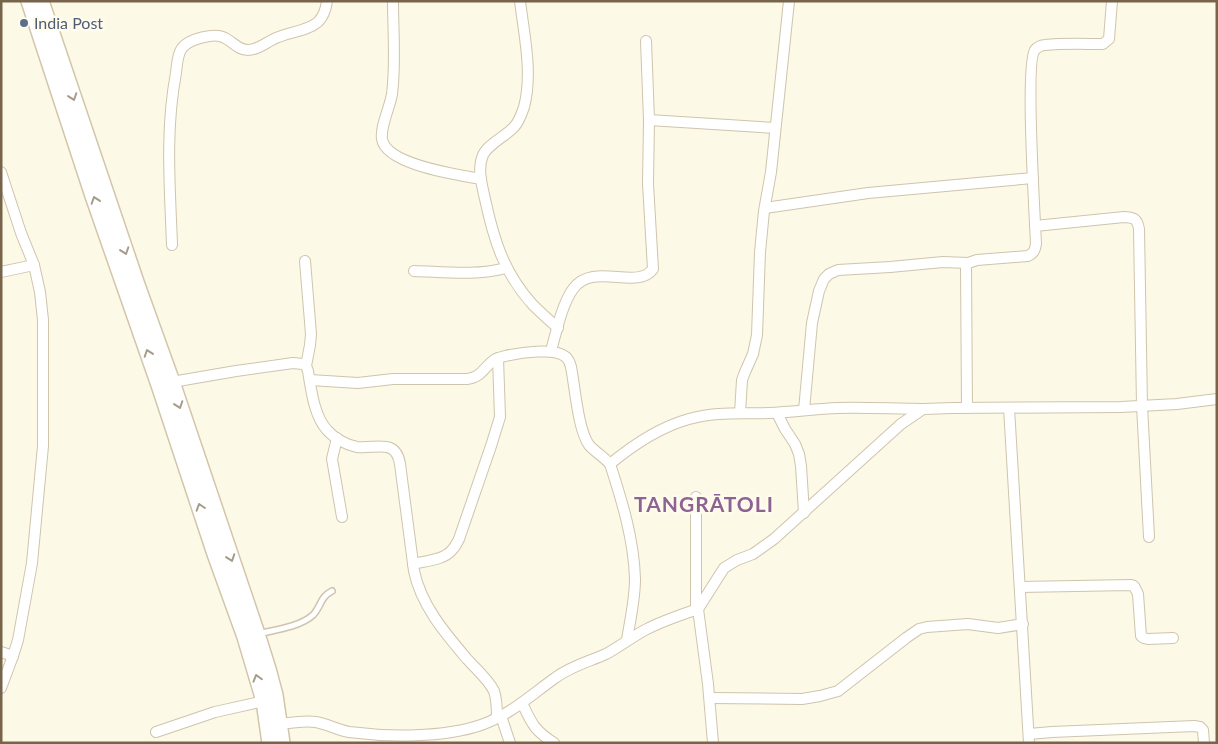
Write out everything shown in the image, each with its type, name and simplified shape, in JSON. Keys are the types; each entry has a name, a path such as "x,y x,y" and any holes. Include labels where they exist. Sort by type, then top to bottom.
{"main road":[{"path":"29,1 93,196 245,637 264,701 282,743"},
{"path":"41,1 268,669 275,695 274,725 270,743"}],"street":[{"path":"172,245 168,143 172,91 179,52 190,42 215,36 225,38 236,47 248,50 254,49 278,37 307,28 317,22 323,16 327,1"},
{"path":"393,1 393,85 382,140 395,156 413,164 481,179"},
{"path":"520,1 529,76 524,105 515,127 484,151 480,172 490,223 499,253 506,268 529,301 558,328"},
{"path":"740,413 742,380 757,335 760,252 771,172 788,1"},
{"path":"804,410 812,322 819,290 824,279 829,274 838,270 943,262 968,263 977,260 1028,256 1033,253 1036,244 1030,106 1032,54 1044,45 1103,44 1109,39 1112,1"},
{"path":"551,352 569,296 580,282 597,276 638,278 650,274 653,269 648,184 649,120 646,41"},
{"path":"649,120 775,128"},
{"path":"1,172 21,233 34,265 40,292 43,320 43,446 32,563 18,640 1,688"},
{"path":"765,208 868,193 1033,178"},
{"path":"1035,226 1124,217 1138,222 1142,406 1148,537"},
{"path":"306,261 311,334 306,366 318,415 327,430 348,444 356,447 392,448 399,456 416,582 420,592 450,640 494,691 499,717 510,743"},
{"path":"967,408 965,272 968,263"},
{"path":"1,272 34,265"},
{"path":"414,271 483,273 506,268"},
{"path":"310,380 358,383 393,379 472,379 498,358 517,354 551,352 560,353 565,356 570,362 584,435 589,445 610,464 628,529 635,580 628,640"},
{"path":"413,564 448,554 459,539 500,417 498,358"},
{"path":"172,382 293,363 300,363 306,366"},
{"path":"610,464 630,448 671,425 690,418 710,414 777,413 841,408 922,409 1142,406 1217,399"},
{"path":"1009,408 1029,738 1052,732 1194,726 1200,727 1203,730 1204,743"},
{"path":"274,725 307,721 317,722 346,731 382,736 426,735 460,731 499,717 568,670 606,654 657,624 697,609 724,568 730,563 753,554 765,546 901,424 922,409"},
{"path":"777,413 799,454 804,513"},
{"path":"337,438 332,459 342,516"},
{"path":"696,497 697,609 710,698 713,743"},
{"path":"1020,587 1131,585 1134,586 1138,594 1141,636 1148,639 1173,638"},
{"path":"710,698 802,699 831,694 838,691 919,629 962,624 998,628 1023,624"},
{"path":"1,652 13,656"},
{"path":"156,732 215,712 264,701"},
{"path":"522,703 533,726 538,732 554,743"}],"lane":[{"path":"257,634 296,625 307,620 314,615 323,597 332,591"}],"place":[{"name":"India Post","path":"24,23"}],"district":[{"name":"TANGRĀTOLI","path":"704,505"}]}
